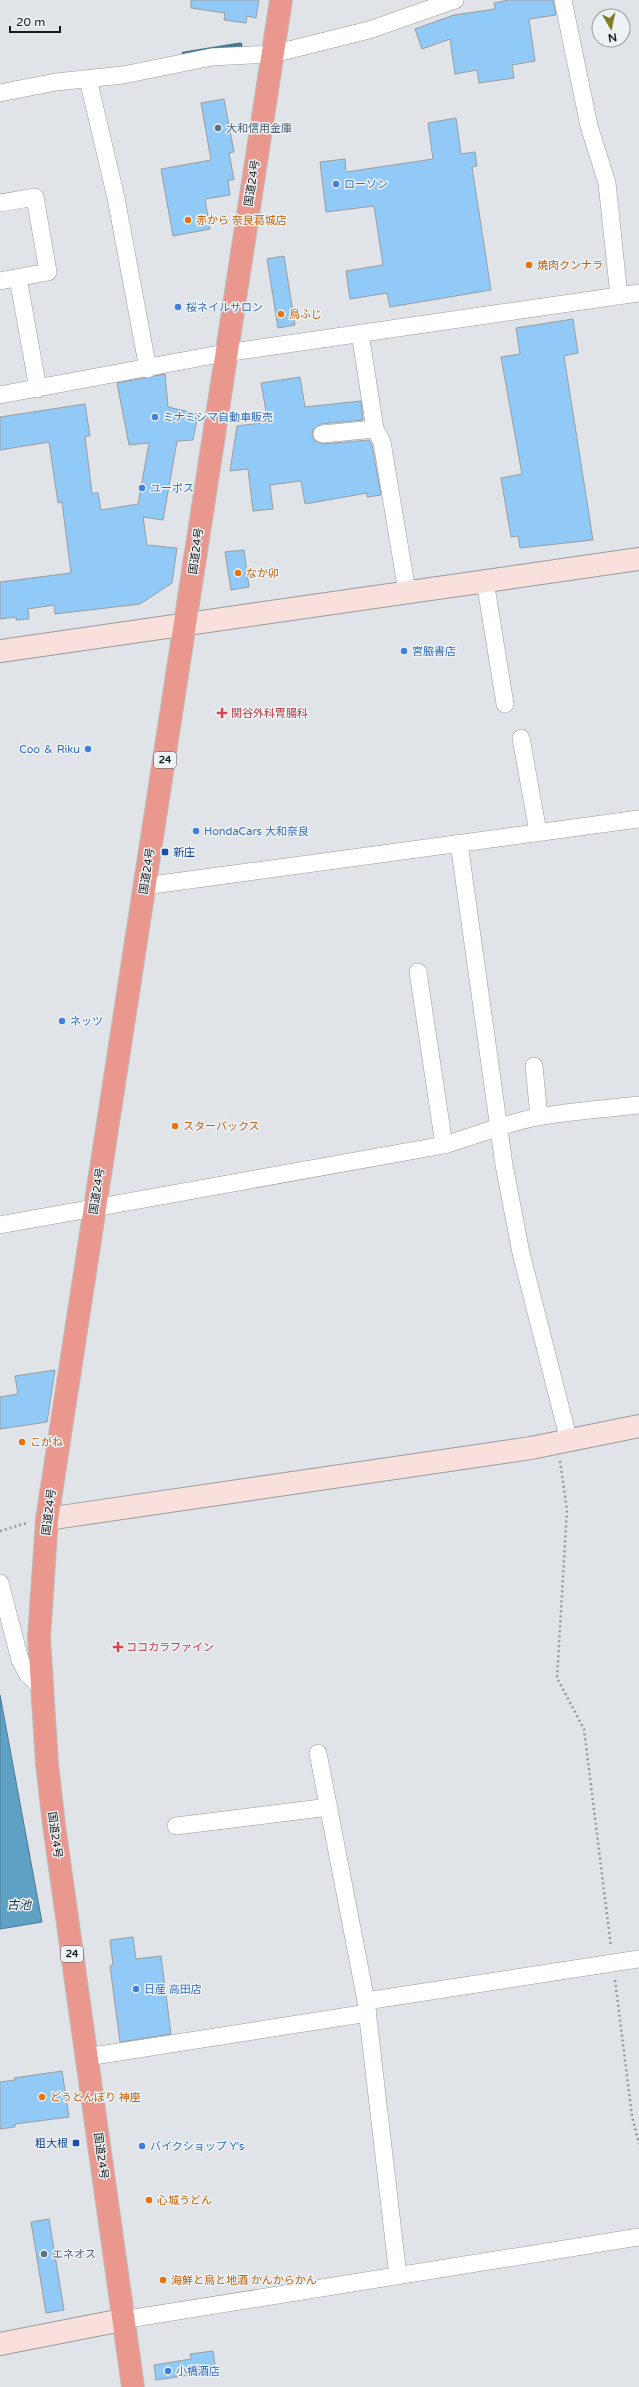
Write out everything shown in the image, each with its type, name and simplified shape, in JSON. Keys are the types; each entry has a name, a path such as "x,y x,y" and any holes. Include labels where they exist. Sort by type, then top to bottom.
{"highway":[{"name":"国道24号","path":"133,2387 122,2320 54,1825 47,1764 39,1638 48,1519 94,1209 185,625 225,353 281,0"}],"street":[{"path":"0,91 56,82 123,76 212,57 273,54 369,30 455,0"},
{"path":"563,0 589,126 607,184 619,296"},
{"path":"88,79 116,198 148,369"},
{"path":"0,203 35,197 48,272 0,281"},
{"path":"18,278 38,389"},
{"path":"0,395 148,369 225,353 639,294"},
{"path":"360,333 375,429 382,442 407,592"},
{"path":"322,434 375,429"},
{"path":"0,651 639,559"},
{"path":"485,581 505,704"},
{"path":"521,738 538,832"},
{"path":"145,886 639,819"},
{"path":"459,843 500,1126 504,1165 521,1253 564,1442"},
{"path":"418,972 444,1145"},
{"path":"534,1066 539,1117"},
{"path":"0,1225 444,1145 471,1138 500,1126 539,1117 639,1105"},
{"path":"48,1519 564,1442 639,1426"},
{"path":"0,1583 20,1660 28,1675 42,1687"},
{"path":"318,1753 367,2007 398,2276"},
{"path":"176,1826 329,1807"},
{"path":"87,2057 613,1962 639,1959"},
{"path":"0,2344 122,2320 639,2237"}],"path":[{"path":"564,1442 567,1510 557,1678 584,1729 632,2116 639,2144"},
{"path":"0,1531 20,1524 48,1519"}],"water":[{"name":"古池","path":"0,1695 42,1922 0,1929"}],"building":[{"path":"191,0 259,0 256,18 247,16 246,23 224,20 225,13 191,8"},
{"path":"509,0 553,0 556,15 529,19 535,61 512,65 514,78 479,83 477,70 455,74 450,39 422,49 415,29 454,15 495,9 494,3"},
{"path":"224,99 234,152 229,153 234,180 228,180 230,195 205,199 210,229 173,236 161,169 211,160 201,103"},
{"path":"456,118 461,154 475,152 477,166 472,167 491,290 390,307 387,293 350,299 346,271 383,265 374,206 326,212 320,162 345,159 346,172 433,159 428,123"},
{"path":"284,256 295,325 278,328 267,259"},
{"path":"573,319 578,353 564,356 593,540 520,548 518,536 511,537 501,478 522,474 501,357 520,354 516,328"},
{"path":"165,374 168,407 198,414 193,440 177,441 163,520 143,517 147,545 177,548 172,583 140,604 55,614 54,605 28,609 29,619 16,620 16,617 0,619 0,582 71,573 62,502 58,503 49,442 0,450 0,417 85,404 90,436 85,436 92,493 98,493 101,510 138,504 149,443 129,445 117,383"},
{"path":"300,377 305,407 361,401 363,420 321,424 313,430 312,435 314,440 323,444 369,440 372,445 381,495 367,497 367,493 305,504 301,481 270,485 273,509 253,511 248,469 230,471 237,426 268,422 261,383"},
{"path":"244,550 249,587 231,590 225,552"},
{"path":"55,1370 47,1422 0,1429 0,1397 18,1394 15,1376"},
{"path":"133,1937 136,1959 161,1956 171,2034 120,2042 110,1966 113,1964 110,1940"},
{"name":"どうとんぼり 神座","path":"62,2071 69,2117 15,2124 15,2127 0,2129 0,2082 15,2080 14,2078"},
{"path":"49,2219 64,2310 46,2313 31,2222"},
{"path":"213,2351 216,2371 156,2380 154,2365 191,2359 190,2354"}],"waterway":[{"path":"184,54 240,45"}],"place":[{"name":"大和信用金庫","path":"218,128"},
{"name":"ローソン","path":"336,184"},
{"name":"赤から 奈良葛城店","path":"188,220"},
{"name":"焼肉クンナラ","path":"529,265"},
{"name":"桜ネイルサロン","path":"178,307"},
{"name":"鳥ふじ","path":"281,314"},
{"name":"ミナミシマ自動車販売","path":"155,417"},
{"name":"ユーポス","path":"142,488"},
{"name":"なか卯","path":"238,573"},
{"name":"宮脇書店","path":"404,651"},
{"name":"関谷外科胃腸科","path":"222,713"},
{"name":"Coo ＆ Riku","path":"88,749"},
{"name":"HondaCars 大和奈良","path":"196,831"},
{"name":"新庄","path":"165,852"},
{"name":"ネッツ","path":"62,1021"},
{"name":"スターバックス","path":"175,1126"},
{"name":"こがね","path":"22,1442"},
{"name":"ココカラファイン","path":"118,1647"},
{"name":"日産 高田店","path":"136,1989"},
{"name":"どうとんぼり 神座","path":"42,2097"},
{"name":"粗大根","path":"76,2143"},
{"name":"バイクショップ Y's","path":"142,2146"},
{"name":"心城うどん","path":"149,2200"},
{"name":"エネオス","path":"44,2254"},
{"name":"海鮮と鳥と地酒 かんからかん","path":"163,2280"},
{"name":"小橋酒店","path":"168,2371"}]}
